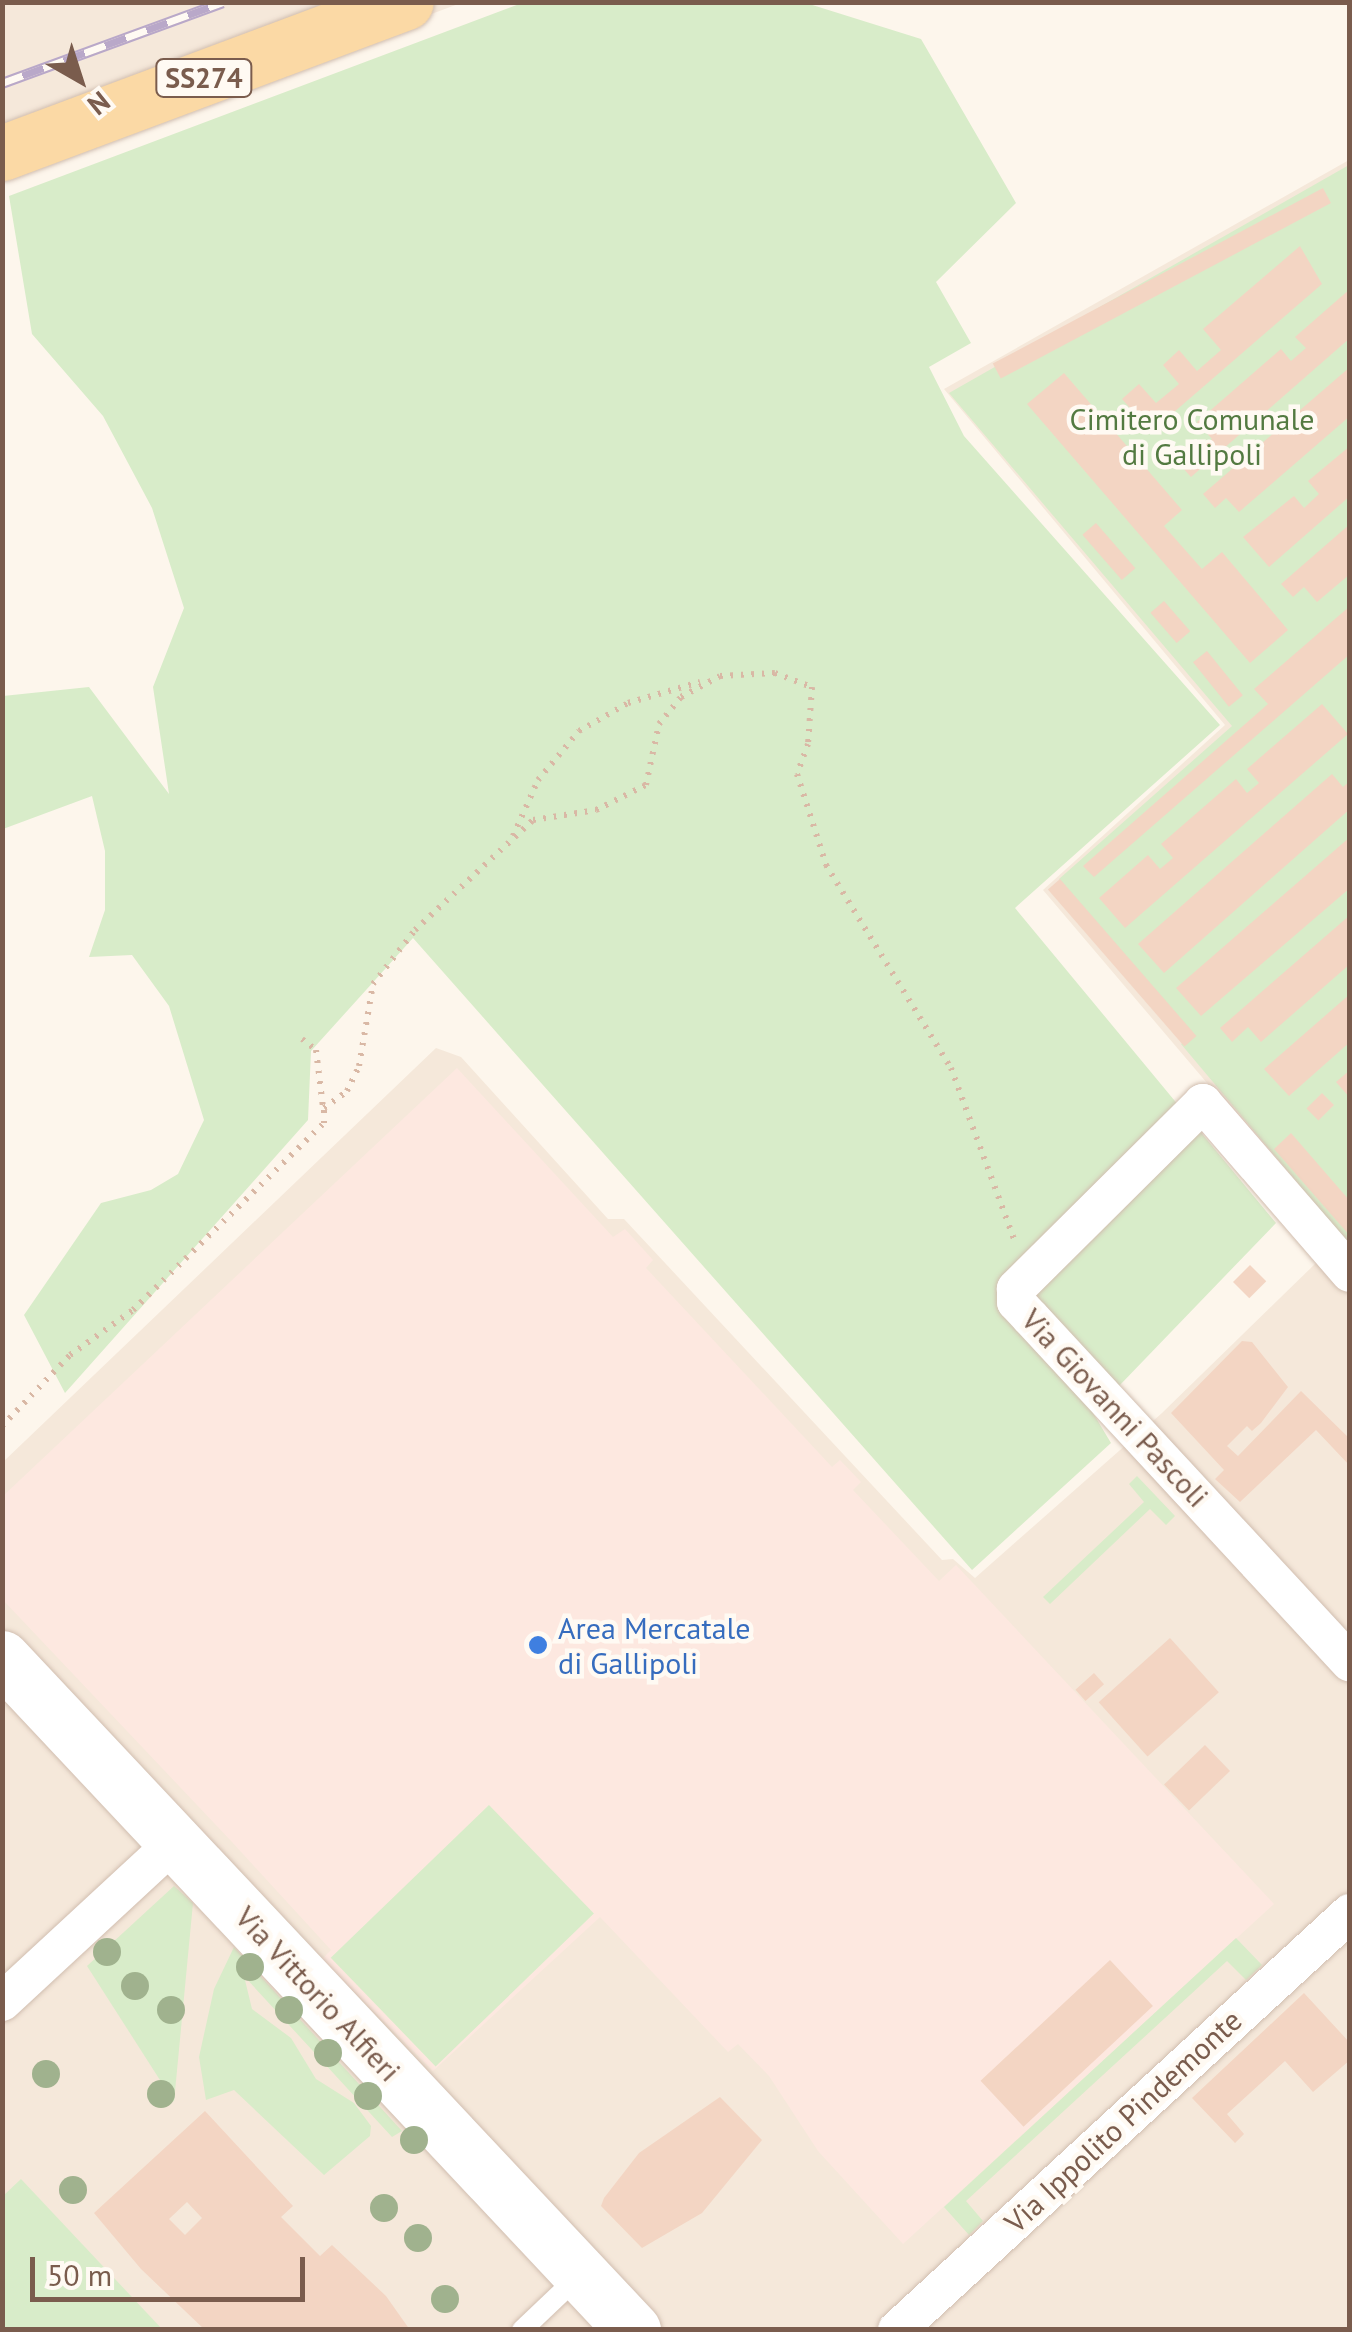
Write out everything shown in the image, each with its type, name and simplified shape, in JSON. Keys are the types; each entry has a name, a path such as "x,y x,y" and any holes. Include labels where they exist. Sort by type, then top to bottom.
{"main road":[{"name":"SS274","path":"2,153 406,2"}],"street":[{"name":"Via Giovanni Pascoli","path":"1350,1273 1203,1103 1028,1271 1016,1302 1350,1663"},
{"name":"Via Vittorio Alfieri","path":"2,1658 633,2330"},
{"path":"2,2002 175,1842"},
{"name":"Via Ippolito Pindemonte","path":"897,2330 1350,1913"}],"lane":[{"path":"522,2330 582,2274"}],"path":[{"path":"512,841 538,780 579,730 628,703 701,682 775,673 812,687 808,744 797,774 826,866 950,1068 973,1143 1028,1271"},
{"path":"324,1108 347,1091 359,1066 373,984 415,930 533,820 596,810 646,785 659,724 701,682"},
{"path":"2,1426 79,1347 133,1310 280,1159 302,1146 324,1123 316,1050 302,1039"}],"shaded area":[{"path":"3,3 461,3 3,173"},
{"path":"1349,160 1349,2329 3,2330 3,1462 436,1048 461,1057 608,1219 624,1219 942,1560 953,1559 975,1578 1162,1413 1318,1261 1326,1223 1043,890 1225,725 944,389"},
{"name":"Area Mercatale di Gallipoli","path":"457,1068 613,1237 625,1229 653,1260 646,1268 832,1467 840,1460 861,1482 853,1490 939,1581 956,1565 1274,1904 903,2244 818,2151 769,2076 738,2044 728,2052 600,1917 433,2071 322,1959 331,1950 3,1600 3,1496"}],"green space":[{"path":"522,3 806,3 921,39 1016,203 936,282 971,343 929,367 964,436 1220,725 1015,908 1276,1223 1093,1413 1111,1443 972,1570 413,938 311,1051 308,1120 65,1393 24,1315 101,1203 151,1190 178,1174 204,1120 169,1006 132,955 89,957 105,910 105,851 92,796 3,829 3,696 89,687 169,794 153,687 184,608 152,508 103,416 32,334 9,196"},
{"name":"Cimitero Comunale di Gallipoli","path":"1349,165 1349,1244 1181,1044 1193,1035 1059,879 1232,726 949,393"},
{"path":"1137,1476 1175,1516 1166,1525 1150,1509 1050,1604 1043,1597 1144,1502 1129,1484"},
{"path":"489,1805 594,1914 436,2066 331,1958"},
{"path":"174,1886 193,1903 174,2102 87,1966"},
{"path":"1236,1938 1262,1965 1246,1980 1227,1961 966,2201 983,2221 969,2235 944,2207"},
{"path":"234,1947 402,2131 392,2137 244,1976 252,2009 291,2038 316,2079 354,2103 371,2126 370,2136 324,2175 234,2090 206,2100 199,2057 214,1989"},
{"path":"21,2179 162,2329 3,2329 3,2196"}],"building":[{"path":"1323,188 1331,203 1001,379 993,364"},
{"path":"1300,246 1322,284 1151,432 1122,399 1139,384 1156,403 1179,384 1163,365 1179,350 1197,371 1221,350 1203,329"},
{"path":"1350,289 1350,338 1191,477 1181,466 1212,439 1197,422 1281,349 1291,361 1306,348 1295,337"},
{"path":"1350,367 1350,416 1239,512 1226,498 1215,508 1203,494"},
{"path":"1064,373 1182,510 1164,526 1202,569 1222,552 1288,630 1250,663 1027,404"},
{"path":"1350,446 1350,496 1269,567 1243,537 1294,496 1304,508 1319,494 1308,481"},
{"path":"1096,523 1135,568 1122,580 1082,535"},
{"path":"1350,524 1350,574 1317,602 1304,587 1293,597 1281,584"},
{"path":"1164,601 1190,631 1177,643 1150,613"},
{"path":"1350,606 1350,654 1094,877 1083,866 1268,704 1254,689"},
{"path":"1207,651 1243,695 1229,707 1193,662"},
{"path":"1322,704 1348,734 1125,928 1099,898 1148,855 1160,869 1173,858 1161,844 1236,779 1247,793 1259,783 1247,769"},
{"path":"1332,774 1343,787 1350,781 1350,809 1164,973 1138,944"},
{"path":"1350,837 1350,888 1201,1016 1176,988"},
{"path":"1060,879 1196,1036 1184,1046 1048,889"},
{"path":"1350,915 1350,964 1261,1042 1248,1027 1232,1042 1220,1028"},
{"path":"1350,994 1350,1042 1289,1096 1264,1069"},
{"path":"1350,1070 1350,1098 1336,1082"},
{"path":"1322,1093 1334,1105 1318,1121 1306,1109"},
{"path":"1291,1133 1350,1201 1350,1236 1274,1149"},
{"path":"1250,1265 1266,1281 1249,1298 1233,1282"},
{"path":"1242,1341 1252,1342 1288,1387 1261,1423 1252,1431 1247,1426 1227,1446 1238,1456 1301,1391 1350,1439 1350,1466 1316,1430 1240,1502 1215,1479 1224,1470 1171,1413"},
{"path":"1170,1638 1219,1692 1148,1756 1099,1702"},
{"path":"1094,1673 1104,1684 1085,1701 1075,1690"},
{"path":"1205,1745 1230,1771 1189,1810 1164,1785"},
{"path":"1110,1960 1153,2006 1024,2127 981,2081"},
{"path":"1304,1993 1350,2043 1350,2060 1313,2092 1285,2061 1227,2114 1244,2134 1235,2143 1192,2098"},
{"path":"720,2097 762,2140 702,2213 642,2248 601,2206 604,2198 639,2153"},
{"path":"205,2111 293,2206 281,2217 320,2256 332,2245 386,2296 410,2330 205,2330 141,2269 94,2213","holes":["187,2202 202,2218 185,2235 169,2219"]}],"railway":[{"path":"2,83 223,2"}],"place":[{"name":"Area Mercatale di Gallipoli","path":"538,1645"}]}
